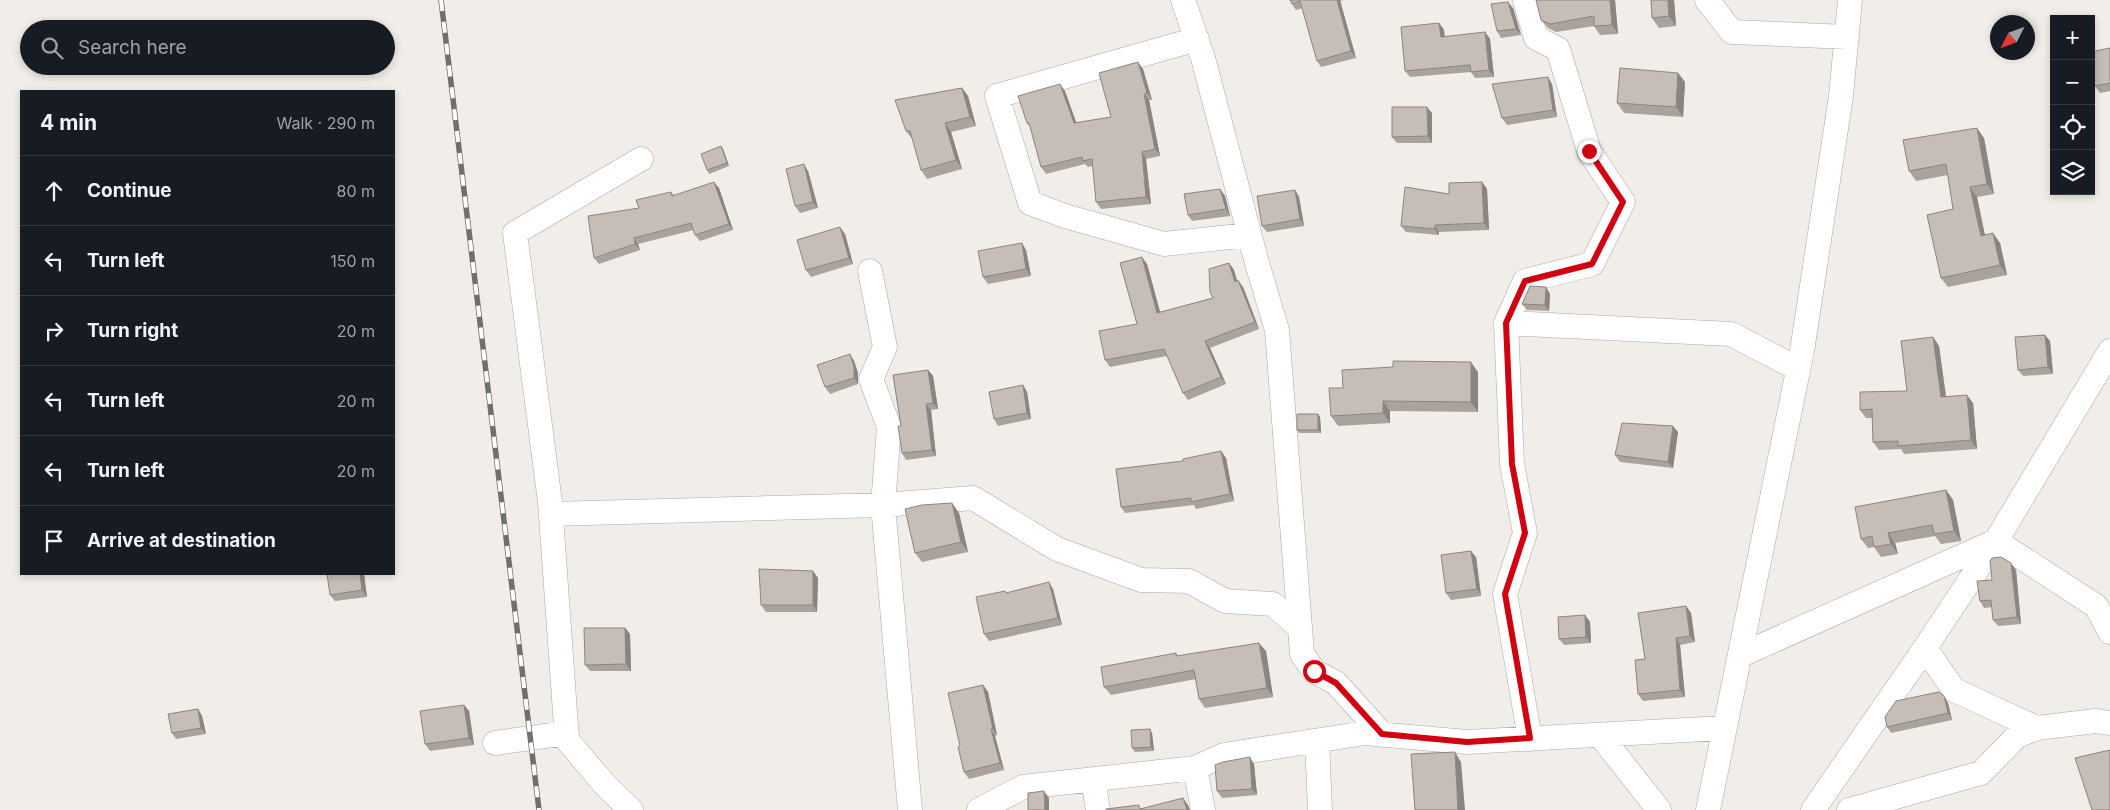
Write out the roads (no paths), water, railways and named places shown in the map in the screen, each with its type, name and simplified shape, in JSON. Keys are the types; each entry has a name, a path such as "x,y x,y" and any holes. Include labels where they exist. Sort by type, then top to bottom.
{"street":[{"path":"1183,0 1204,58 1249,235 1277,330 1302,654 1314,671 1336,683 1382,734"},
{"path":"1526,0 1536,38 1558,49 1589,151 1623,202 1592,264 1525,281 1506,323 1512,464 1525,533 1505,594 1530,738"},
{"path":"1707,0 1732,32 1847,37"},
{"path":"1708,810 1723,728 1741,655 1798,369 1841,96 1852,3"},
{"path":"1197,39 997,96 1030,203 1065,216 1164,244 1249,235"},
{"path":"631,810 606,786 568,740 551,514 515,233 641,159"},
{"path":"870,271 884,346 871,379 889,427 884,505 910,810"},
{"path":"1506,323 1730,334 1798,369"},
{"path":"1814,810 1926,648 1996,540 2110,351"},
{"path":"551,514 884,505 973,498 1057,549 1141,580 1188,581 1225,601 1273,604 1300,628"},
{"path":"1741,655 1996,540"},
{"path":"1996,540 2096,606 2110,632"},
{"path":"1926,648 1954,690 2037,728"},
{"path":"1849,810 1981,773 2017,736 2037,728 2095,721 2110,723"},
{"path":"979,810 1023,787 1195,768 1224,755 1365,733 1467,742 1723,728"},
{"path":"495,744 567,733"},
{"path":"1600,735 1659,810"},
{"path":"1316,741 1320,810"},
{"path":"1195,768 1203,810"},
{"path":"1093,779 1098,810"}],"railway":[{"path":"441,0 539,810"}]}
